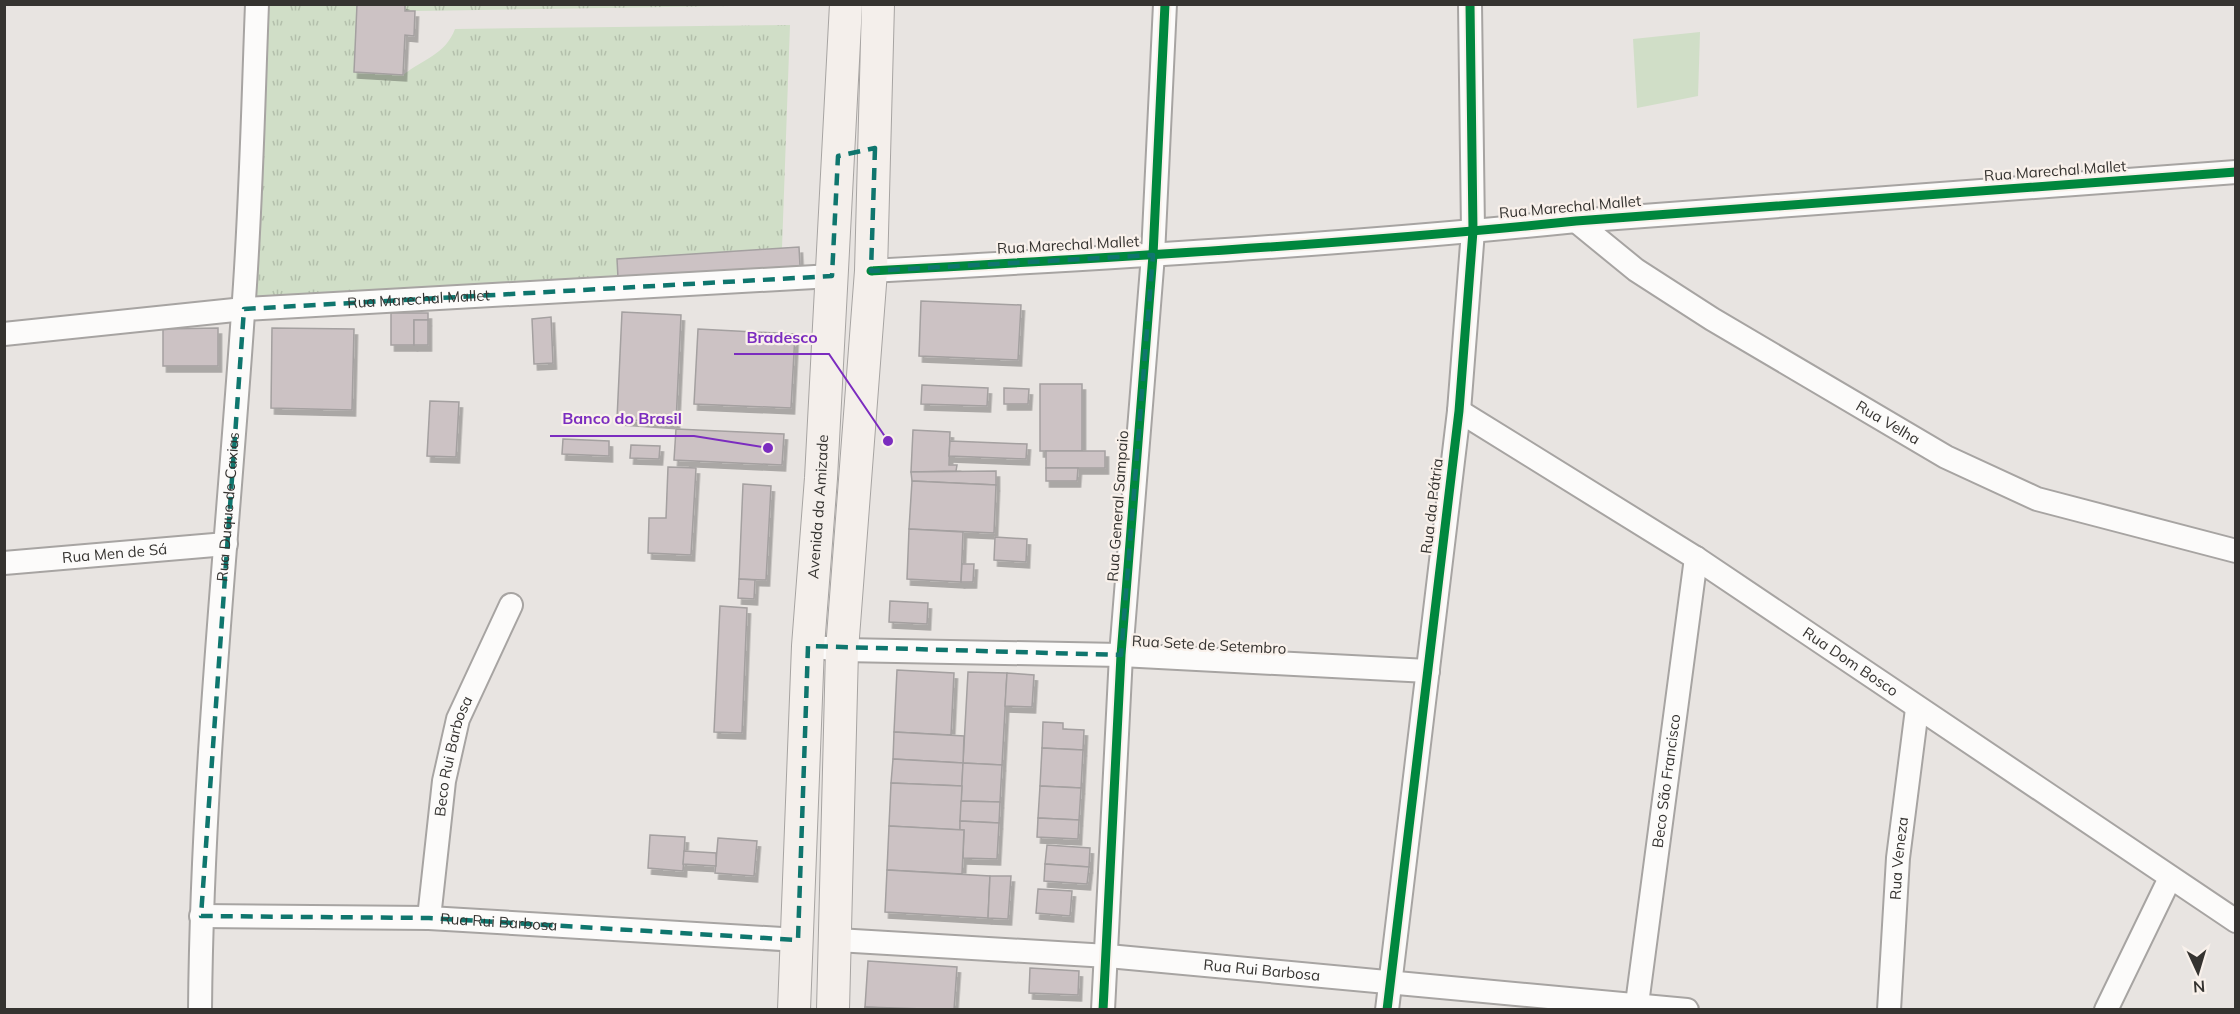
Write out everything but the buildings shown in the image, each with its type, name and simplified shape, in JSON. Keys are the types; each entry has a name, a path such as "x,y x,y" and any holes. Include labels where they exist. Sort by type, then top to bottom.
{"main road":[{"name":"Avenida da Amizade","path":"794,1010 808,646 821,478 846,4"},
{"path":"833,1010 837,940 842,650 871,271 878,4"},
{"path":"838,156 875,148"},
{"path":"821,478 855,479"}],"street":[{"name":"Rua Duque de Caxias","path":"200,1010 201,916 244,309 257,4"},
{"name":"Rua General Sampaio","path":"1103,1010 1108,956 1121,655 1153,255 1165,4"},
{"name":"Rua da Pátria","path":"1387,1010 1459,411 1473,231 1470,4"},
{"name":"Rua Marechal Mallet","path":"871,271 1153,255 2235,172"},
{"name":"Rua Velha","path":"1576,221 1636,270 1712,319 1946,457 2037,499 2235,551"},
{"name":"Rua Marechal Mallet","path":"4,334 244,309 832,276"},
{"name":"Rua Dom Bosco","path":"1459,411 1696,558 2235,921"},
{"name":"Rua Men de Sá","path":"4,563 226,544"},
{"name":"Beco São Francisco","path":"1637,1004 1696,558"},
{"name":"Beco Rui Barbosa","path":"429,918 444,782 458,719 511,605"},
{"name":"Rua Sete de Setembro","path":"808,646 842,650 1121,655 1428,671"},
{"name":"Rua Veneza","path":"1888,1010 1898,858 1917,709"},
{"path":"2106,1010 2170,878"},
{"name":"Rua Rui Barbosa","path":"201,916 429,918 798,940"},
{"name":"Rua Rui Barbosa","path":"837,940 1108,956 1687,1010"}],"highlighted area":[{"path":"875,148 871,271 1153,255 1121,655 808,646 798,940 429,918 201,916 244,309 832,276 838,156"}],"green space":[{"path":"405,4 791,5 405,11"},
{"path":"266,5 357,5 354,72 403,75 439,51 451,38 455,29 790,25 782,248 617,259 618,278 256,298"},
{"path":"1700,32 1698,96 1637,108 1633,39"}],"cycle path":[{"path":"1103,1010 1121,655 1153,255 1165,4"},
{"path":"1387,1010 1459,411 1473,231 1470,4"},
{"path":"871,271 1312,244 1576,221 2236,172"}],"place":[{"name":"Bradesco","path":"888,441"},
{"name":"Banco do Brasil","path":"768,448"}]}
